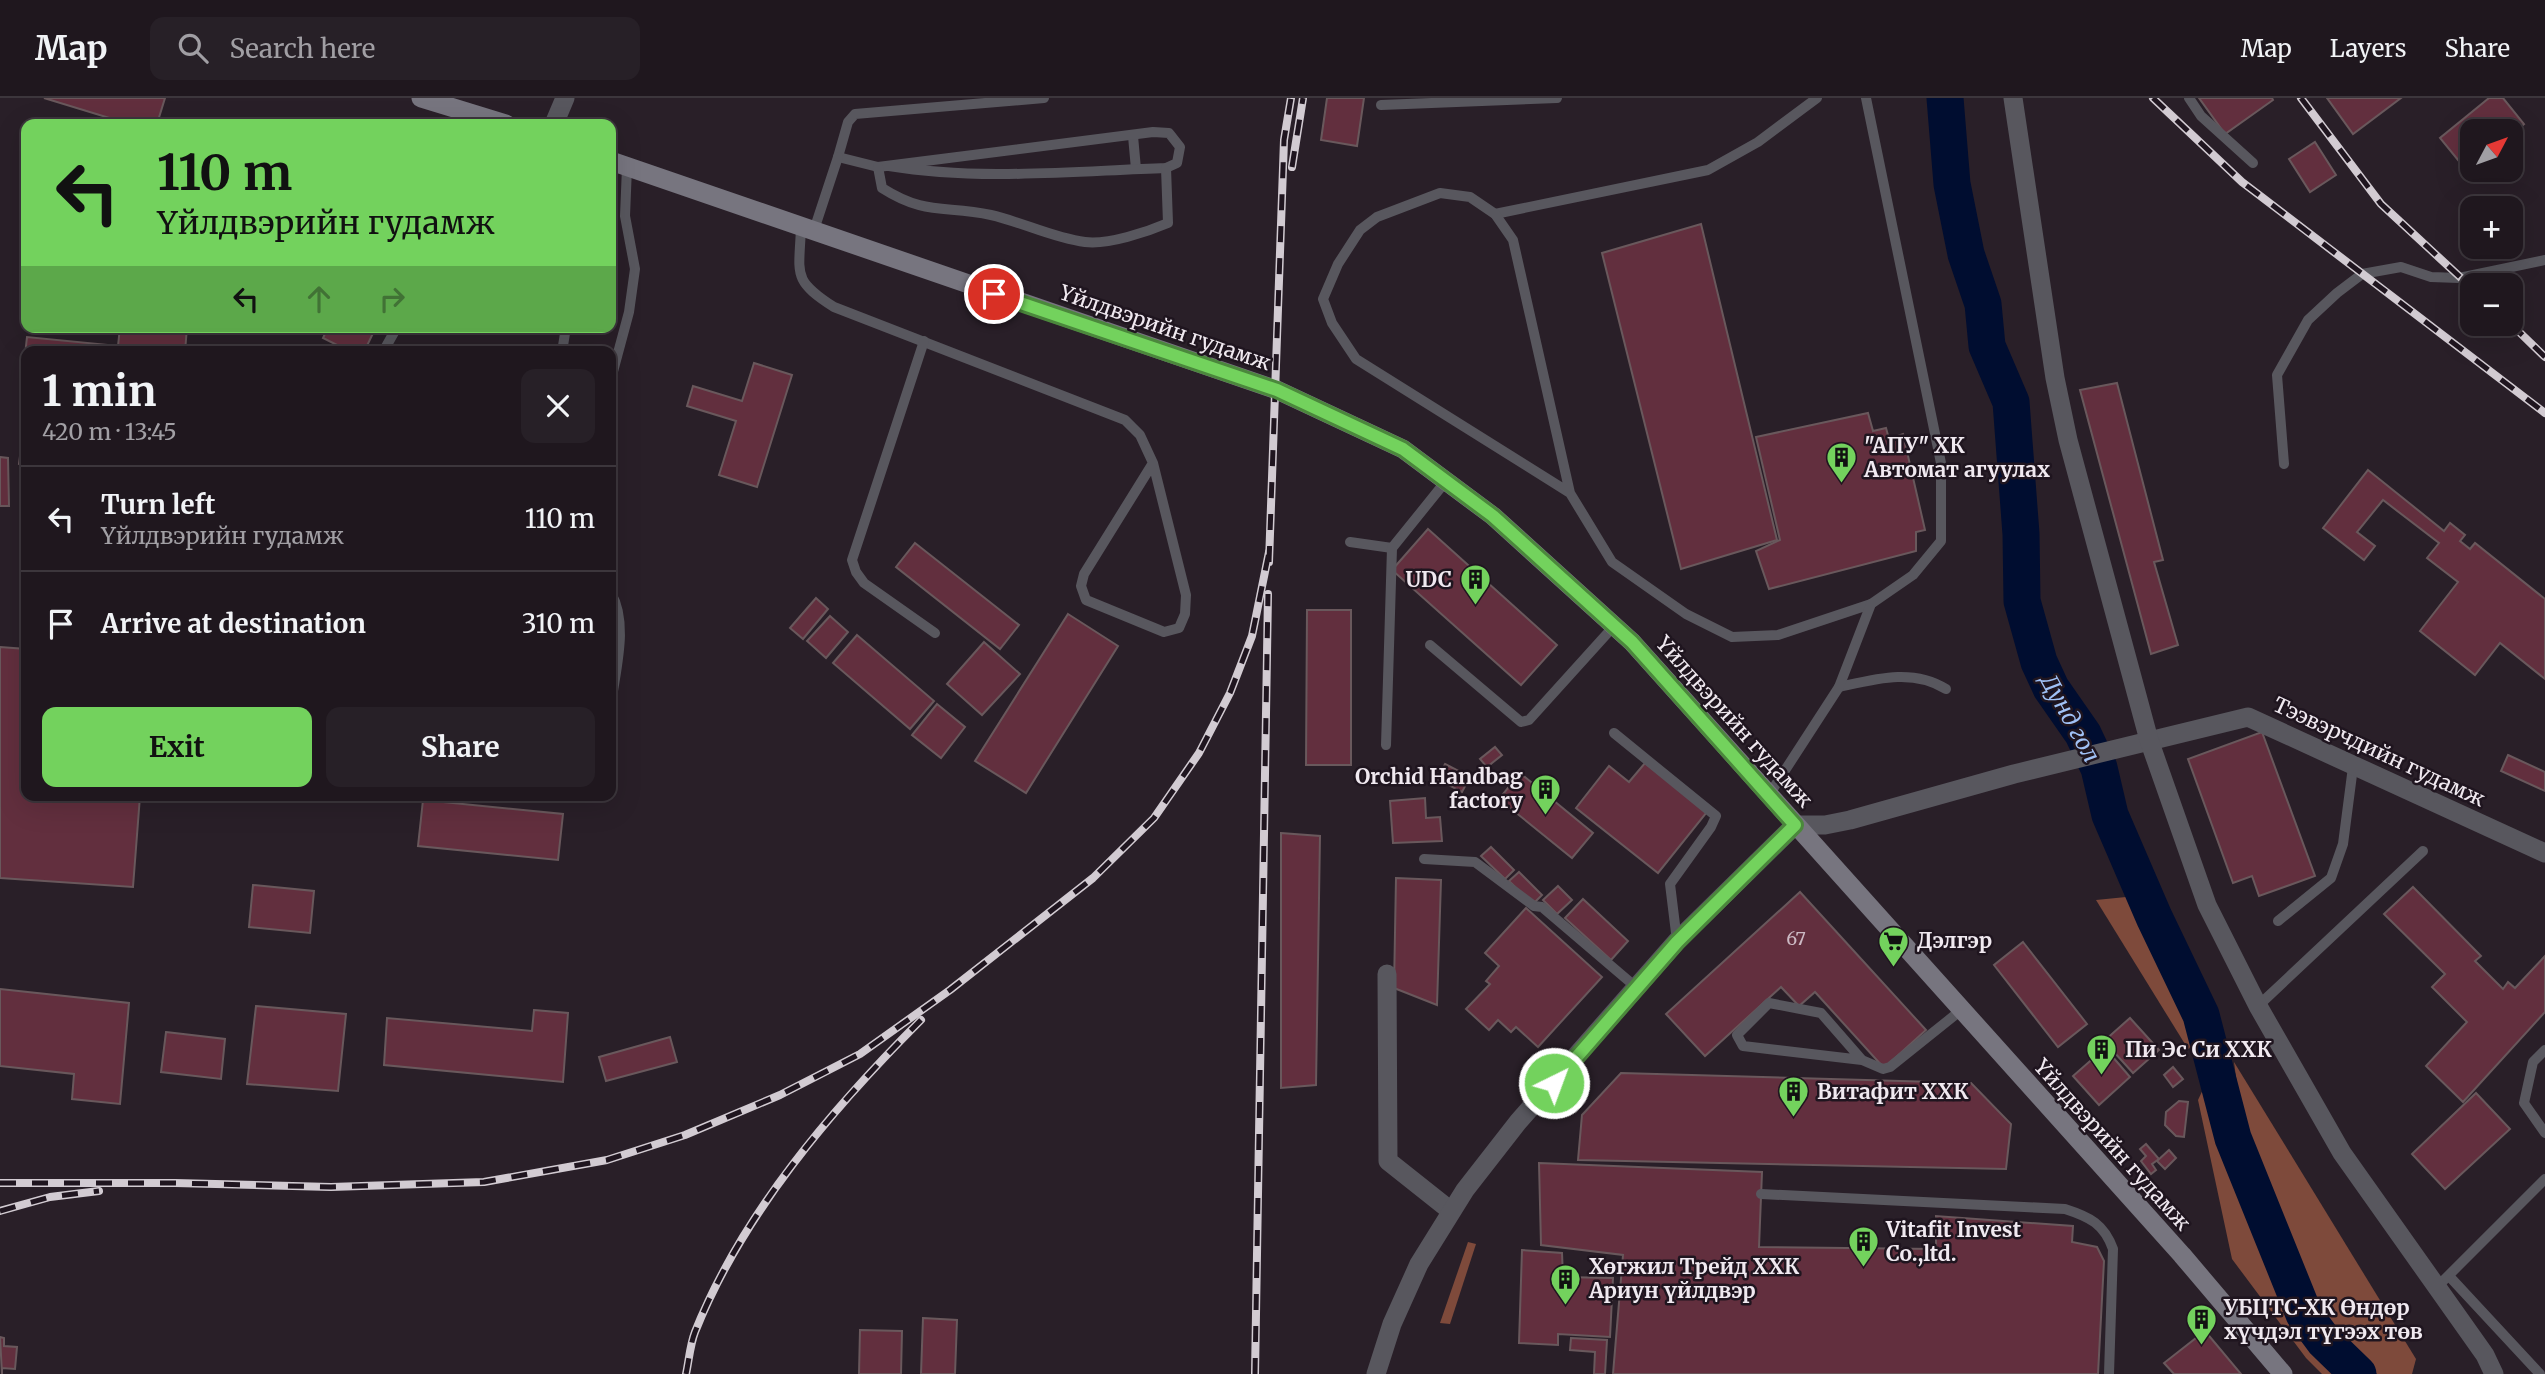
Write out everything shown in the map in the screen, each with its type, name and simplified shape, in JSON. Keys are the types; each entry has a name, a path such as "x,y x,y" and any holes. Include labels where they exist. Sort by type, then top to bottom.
{"main road":[{"path":"421,98 490,119"},
{"name":"Yйлдвэрийн гудамж","path":"619,164 807,231 1277,390 1403,449 1493,516 1632,642 1960,1011 2182,1255 2283,1374"}],"street":[{"path":"556,119 565,98"},
{"path":"2012,98 2055,378 2141,742 2207,905 2258,1006 2342,1153 2443,1282 2494,1374"},
{"name":"Тээвэрчдийн гудамж","path":"1795,825 1838,823 2014,774 2248,717 2545,853"},
{"path":"1376,1374 1392,1324 1419,1264 1451,1211 1518,1122 1677,942 1795,825"},
{"path":"1387,974 1388,1161 1451,1211"}],"lane":[{"path":"1044,98 855,114 848,122 838,157 807,231 799,275 808,290 834,307 1125,420 1140,435 1153,463 1186,595 1185,614 1179,628 1164,632 1086,600 1081,586 1084,574 1153,463"},
{"path":"1381,105 1557,98"},
{"path":"1495,214 1708,170 1758,142 1817,98"},
{"path":"1570,493 1356,359 1332,323 1324,299 1338,264 1360,230 1377,217 1440,193 1470,197 1495,214 1513,240 1570,493 1612,562 1686,614 1732,638 1778,635 1871,604 1913,575 1941,541 1941,464 1866,98"},
{"path":"2189,98 2201,116 2253,163"},
{"path":"838,157 884,166 923,171 1000,173 1166,168 1177,163 1181,147 1169,133 1153,132 884,166"},
{"path":"1133,136 1136,169"},
{"path":"616,361 629,313 635,269 619,164"},
{"path":"884,166 883,188 904,202 925,209 990,215 1086,242 1142,234 1168,223 1166,168"},
{"path":"2284,464 2277,375 2308,320 2337,293 2362,274 2401,267 2431,277 2459,278 2545,260"},
{"path":"924,341 852,560 864,583 935,633"},
{"path":"1386,745 1392,548 1446,481"},
{"path":"1350,542 1392,548"},
{"path":"616,602 619,607 616,664"},
{"path":"1769,795 1839,687 1871,604"},
{"path":"1430,645 1521,722 1529,720 1614,626"},
{"path":"1839,687 1889,676 1934,682 1946,689"},
{"path":"1614,733 1716,816 1670,884 1677,942"},
{"path":"2278,921 2331,878 2343,844 2354,767"},
{"path":"2258,1006 2423,850"},
{"path":"1424,859 1475,862 1534,906 1542,907 1637,988"},
{"path":"1862,1060 1821,1013 1769,1003 1737,1035 1743,1045 1862,1060 1883,1069 1890,1067 1960,1011"},
{"path":"2545,1050 2533,1062 2524,1103 2545,1133"},
{"path":"2541,1369 2443,1282 2545,1179"},
{"path":"1761,1194 2065,1209 2083,1215 2098,1223 2108,1235 2113,1249 2109,1374"}],"shaded area":[{"path":"2126,897 2171,969 2201,1043 2188,1049 2096,900"},
{"path":"2234,1062 2416,1359 2412,1374 2377,1374 2337,1341 2304,1295 2243,1129"},
{"path":"2207,1081 2237,1170 2284,1284 2305,1323 2348,1374 2322,1374 2306,1358 2232,1259 2198,1100"},
{"path":"1468,1242 1476,1244 1450,1324 1440,1323"}],"building":[{"path":"44,98 165,98 159,119 113,119"},
{"path":"1327,98 1364,98 1357,146 1321,140"},
{"path":"2199,98 2272,98 2273,100 2225,134"},
{"path":"2327,98 2401,98 2353,134"},
{"path":"2489,98 2503,98 2520,119 2463,119"},
{"path":"2460,122 2460,162 2440,138"},
{"path":"2315,142 2336,175 2310,192 2289,159"},
{"path":"1701,224 1777,540 1681,569 1602,253"},
{"path":"119,333 187,333 185,346 118,346"},
{"path":"325,333 373,333 367,346 339,346 323,338"},
{"path":"27,337 118,346 26,346"},
{"path":"754,363 792,375 757,487 719,475 736,421 687,406 693,386 742,401"},
{"path":"2117,383 2163,560 2154,562 2178,645 2151,654 2080,390"},
{"name":"\"АПУ\" ХК Автомат агуулах","path":"1868,413 1873,431 1886,428 1889,439 1903,434 1925,530 1916,532 1916,551 1769,589 1756,551 1780,540 1756,437"},
{"path":"0,457 8,458 9,506 0,506"},
{"path":"2368,470 2444,531 2450,523 2465,535 2460,541 2470,549 2475,543 2545,599 2545,679 2500,643 2475,675 2420,631 2458,582 2427,558 2439,543 2383,500 2357,532 2375,546 2364,560 2323,528"},
{"name":"UDC","path":"1428,529 1557,645 1521,685 1392,570"},
{"path":"915,543 1019,625 1000,649 896,567"},
{"path":"816,598 828,609 803,639 790,628"},
{"path":"1307,610 1351,610 1351,765 1306,765"},
{"path":"1068,614 1118,646 1026,793 975,761"},
{"path":"830,616 848,632 826,658 807,641"},
{"path":"857,635 934,701 910,729 833,663"},
{"path":"984,642 1020,674 982,715 947,684"},
{"path":"0,647 21,649 21,801 140,801 133,887 0,878"},
{"path":"937,704 965,727 941,758 912,735"},
{"path":"2262,732 2315,876 2259,896 2252,876 2233,883 2188,759"},
{"path":"1495,747 1502,755 1487,767 1480,759"},
{"path":"2508,755 2545,772 2545,791 2501,771"},
{"path":"1645,763 1707,812 1658,873 1576,808 1609,766 1629,782"},
{"path":"1445,764 1470,777 1462,792 1437,779"},
{"name":"Orchid Handbag factory","path":"1520,773 1593,833 1572,858 1499,799"},
{"path":"1425,798 1426,818 1440,817 1442,841 1393,843 1390,801"},
{"path":"423,801 563,814 558,860 418,846"},
{"path":"1281,833 1320,836 1316,1085 1281,1088"},
{"path":"1491,847 1514,870 1505,879 1481,856"},
{"path":"1519,872 1542,895 1533,904 1509,881"},
{"path":"1396,878 1441,880 1437,1005 1394,988"},
{"path":"253,885 314,891 310,933 249,927"},
{"path":"1558,886 1572,900 1557,914 1543,900"},
{"path":"2413,887 2481,956 2475,961 2503,989 2508,982 2515,988 2545,956 2545,1012 2463,1102 2426,1066 2467,1022 2432,987 2445,974 2384,914"},
{"path":"1800,892 1926,1030 1884,1068 1815,992 1799,1006 1781,987 1705,1056 1666,1014"},
{"path":"1583,899 1628,941 1611,960 1565,918"},
{"path":"1526,908 1602,977 1538,1047 1516,1027 1511,1032 1498,1020 1489,1030 1466,1009 1490,984 1486,981 1499,966 1485,953"},
{"path":"2023,942 2087,1024 2058,1047 1994,965"},
{"path":"0,989 129,1003 120,1104 72,1099 74,1074 0,1066"},
{"path":"256,1006 346,1014 338,1091 247,1084"},
{"path":"534,1010 568,1013 563,1082 384,1065 387,1018 532,1031"},
{"path":"2130,1018 2159,1050 2133,1073 2104,1041"},
{"path":"166,1032 225,1039 221,1079 161,1072"},
{"path":"670,1037 677,1062 606,1081 599,1057"},
{"name":"Пи Эс Си ХХК","path":"2105,1048 2130,1077 2099,1105 2073,1076"},
{"path":"2173,1067 2183,1079 2173,1087 2164,1075"},
{"name":"Витафит ХХК","path":"1621,1073 1971,1083 2011,1124 2006,1169 1578,1160 1582,1115"},
{"path":"2476,1093 2510,1129 2445,1189 2412,1154"},
{"path":"2179,1101 2188,1102 2184,1137 2176,1136 2165,1125 2166,1112"},
{"path":"2146,1144 2159,1159 2152,1164 2156,1170 2151,1174 2141,1161 2146,1156 2140,1149"},
{"path":"2169,1150 2176,1158 2165,1169 2157,1161"},
{"name":"Vitafit Invest Co.,ltd.","path":"1539,1163 1762,1172 1759,1247 1936,1249 1936,1216 2073,1226 2072,1242 2097,1247 2104,1261 2098,1374 1613,1374 1623,1255 1541,1245"},
{"name":"Хөгжил Трейд ХХК Ариун үйлдвэр","path":"1522,1250 1562,1253 1563,1277 1613,1278 1610,1337 1558,1334 1558,1345 1519,1343"},
{"path":"923,1318 957,1320 955,1374 921,1374"},
{"path":"860,1330 902,1331 901,1374 859,1374"},
{"name":"УБЦТС-ХК Өндөр хүчдэл түгээх төв","path":"2205,1331 2241,1374 2174,1374 2164,1363"},
{"path":"0,1337 4,1338 4,1346 17,1347 15,1369 2,1368 2,1374"},
{"path":"1571,1338 1607,1340 1605,1374 1594,1374 1595,1352 1570,1350"}],"waterway":[{"name":"Дунд гол","path":"1945,98 1952,184 1966,254 1983,304 1987,346 2011,402 2021,534 2022,601 2039,662 2051,688 2083,734 2099,768 2110,815 2154,917 2201,1015 2233,1138 2304,1314 2324,1341 2358,1374"}],"railway":[{"path":"1269,562 1284,140 1291,98"},
{"path":"1292,167 1303,98"},
{"path":"2153,98 2242,182 2545,413"},
{"path":"2301,98 2381,204 2460,277"},
{"path":"2523,336 2545,357"},
{"path":"0,1183 175,1183 331,1187 484,1182 607,1160 685,1135 780,1095 860,1054 950,990 1093,878 1154,818 1199,753 1230,693 1252,636 1269,552"},
{"path":"1255,1374 1268,594"},
{"path":"686,1374 693,1337 715,1288 764,1205 823,1127 921,1020"},
{"path":"0,1211 50,1197 99,1191"}],"place":[{"name":"\"АПУ\" ХК Автомат агуулах","path":"1841,485"},
{"name":"UDC","path":"1475,607"},
{"name":"Orchid Handbag factory","path":"1546,816"},
{"name":"Дэлгэр","path":"1894,968"},
{"name":"Пи Эс Си ХХК","path":"2102,1077"},
{"name":"Витафит ХХК","path":"1794,1119"},
{"name":"Vitafit Invest Co.,ltd.","path":"1863,1269"},
{"name":"Хөгжил Трейд ХХК Ариун үйлдвэр","path":"1566,1306"},
{"name":"УБЦТС-ХК Өндөр хүчдэл түгээх төв","path":"2201,1347"}],"route":[{"path":"994,294 1277,390 1403,449 1493,516 1632,642 1795,825 1677,942 1554,1083"}]}
